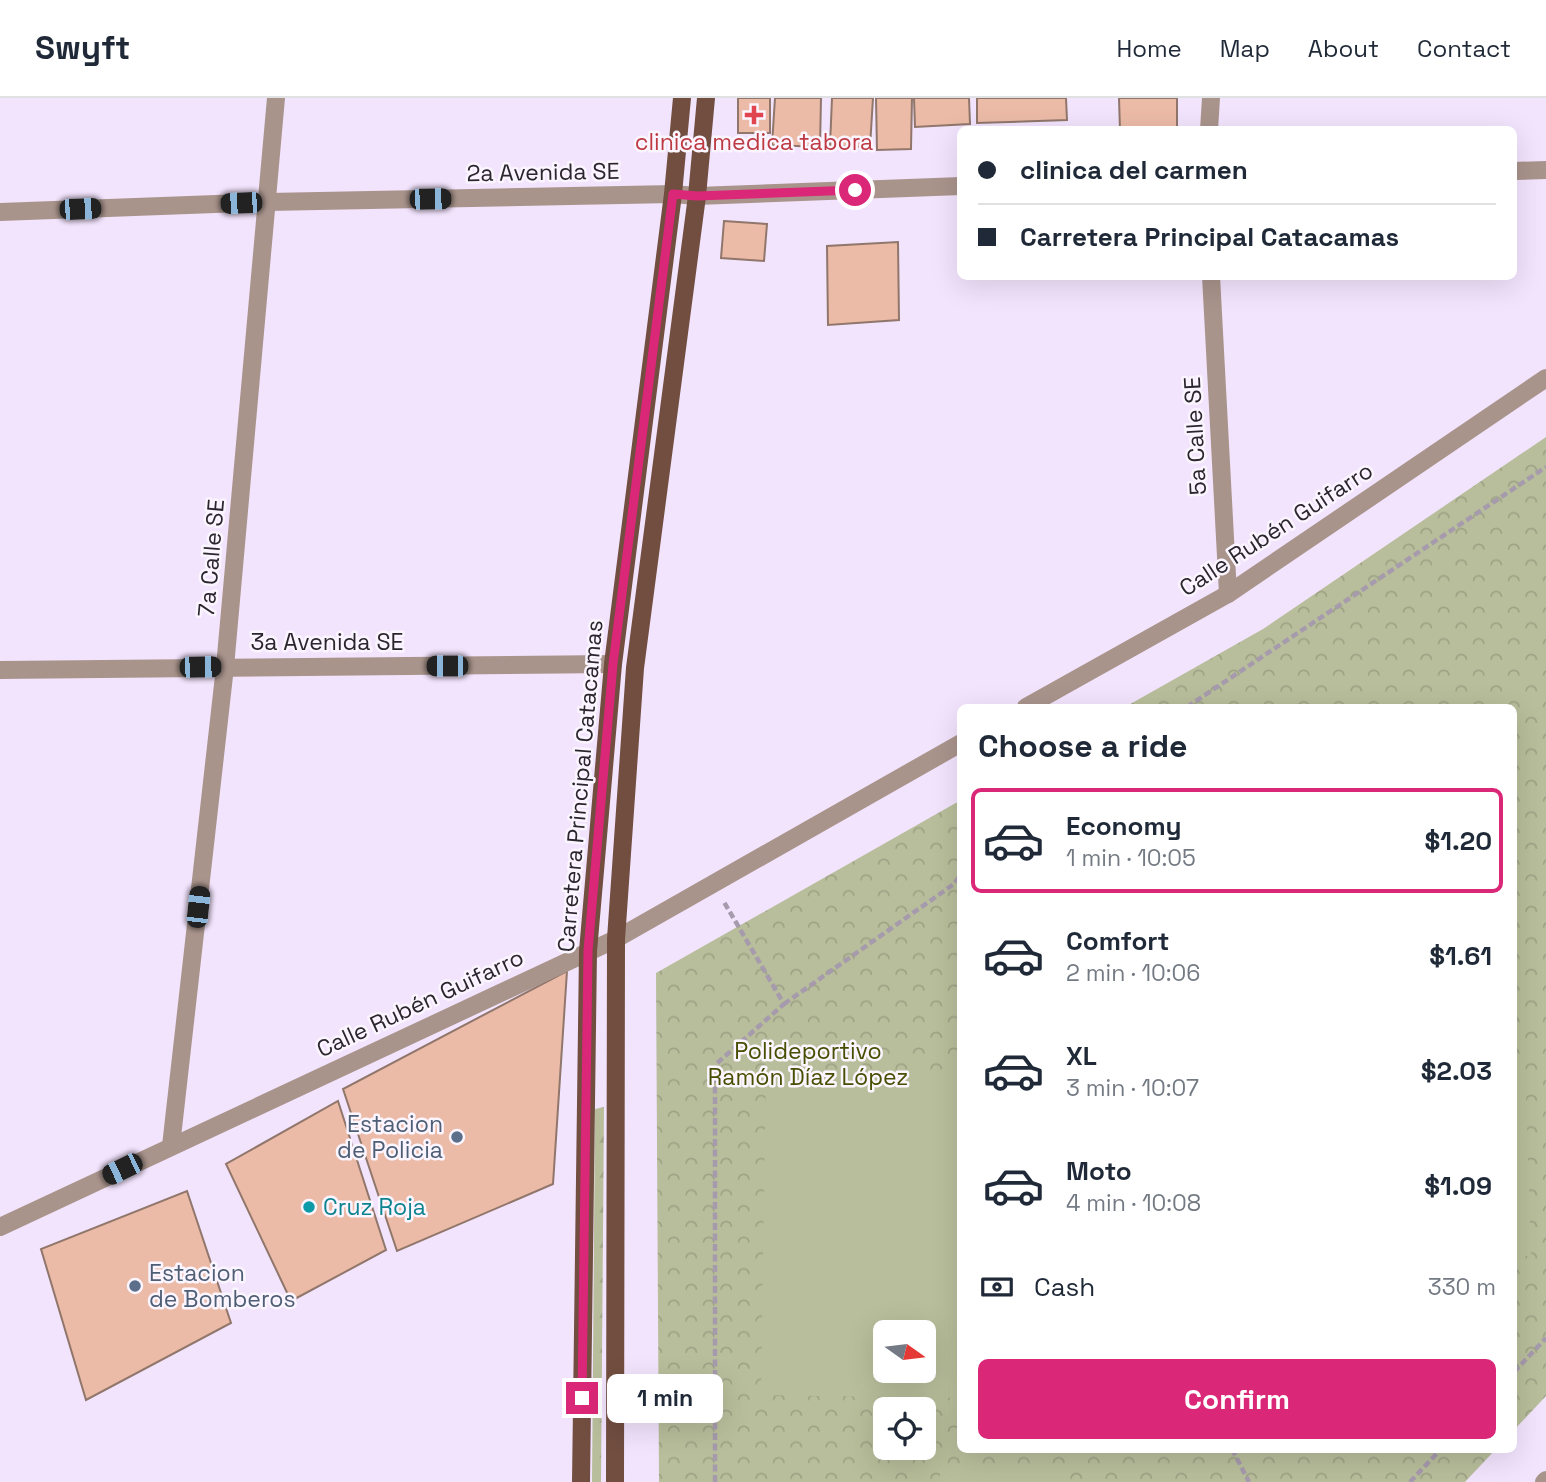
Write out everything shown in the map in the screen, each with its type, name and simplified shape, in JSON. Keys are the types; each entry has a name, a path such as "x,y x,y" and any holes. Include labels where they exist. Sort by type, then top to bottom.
{"main road":[{"name":"Carretera Principal Catacamas","path":"581,1482 588,951 613,664 673,194 682,98"},
{"name":"Carretera Principal Catacamas","path":"615,1482 617,939 635,668 697,196 706,98"}],"street":[{"name":"7a Calle SE","path":"171,1146 225,667 276,98"},
{"path":"1209,126 1212,98"},
{"path":"1517,171 1546,170"},
{"name":"2a Avenida SE","path":"0,212 268,202 673,194 697,196 957,186"},
{"name":"5a Calle SE","path":"1211,280 1227,594"},
{"name":"Calle Rubén Guifarro","path":"1031,704 1227,594 1546,378"},
{"name":"3a Avenida SE","path":"0,670 613,664"},
{"name":"Calle Rubén Guifarro","path":"0,1227 617,939 957,745"}],"path":[{"path":"1192,704 1546,467"},
{"path":"1198,704 1199,699"},
{"path":"715,1482 715,1065 784,1004 957,880"},
{"path":"713,883 784,1004"},
{"path":"1517,1369 1546,1338"},
{"path":"1234,1453 1249,1482"},
{"path":"1410,1482 1437,1453"}],"green space":[{"path":"1546,437 1546,1396 1517,1427 1517,704 1130,704 1263,629"},
{"name":"Polideportivo Ramón Díaz López","path":"957,802 957,1453 1492,1453 1465,1482 659,1482 656,973"},
{"path":"1517,1058 1525,1058 1531,1256 1517,1256"},
{"path":"766,1068 957,1071 957,1398 761,1395"},
{"path":"604,1107 601,1482 592,1482 595,1109"},
{"path":"1058,1467 1059,1482 940,1482 940,1472"}],"building":[{"name":"clinica medica tabora","path":"738,98 770,98 770,133 738,133"},
{"path":"775,98 821,98 820,147 772,145"},
{"path":"832,98 873,98 870,147 830,146"},
{"path":"876,98 912,98 911,149 877,150"},
{"path":"914,98 969,98 970,124 915,127"},
{"path":"977,98 1066,98 1067,120 977,123"},
{"path":"1119,98 1177,98 1177,126 1120,126"},
{"path":"724,221 767,224 764,261 721,258"},
{"path":"898,242 899,320 828,325 827,246"},
{"name":"Estacion de Policia","path":"567,971 553,1184 397,1251 343,1089"},
{"name":"Cruz Roja","path":"338,1101 386,1250 291,1301 226,1164"},
{"name":"Estacion de Bomberos","path":"187,1191 231,1323 86,1400 41,1249"}],"place":[{"name":"clinica medica tabora","path":"754,115"},
{"name":"Estacion de Policia","path":"457,1137"},
{"name":"Cruz Roja","path":"309,1207"},
{"name":"Estacion de Bomberos","path":"135,1286"}],"route":[{"path":"582,1398 588,951 613,664 673,194 697,196 855,190"}]}
